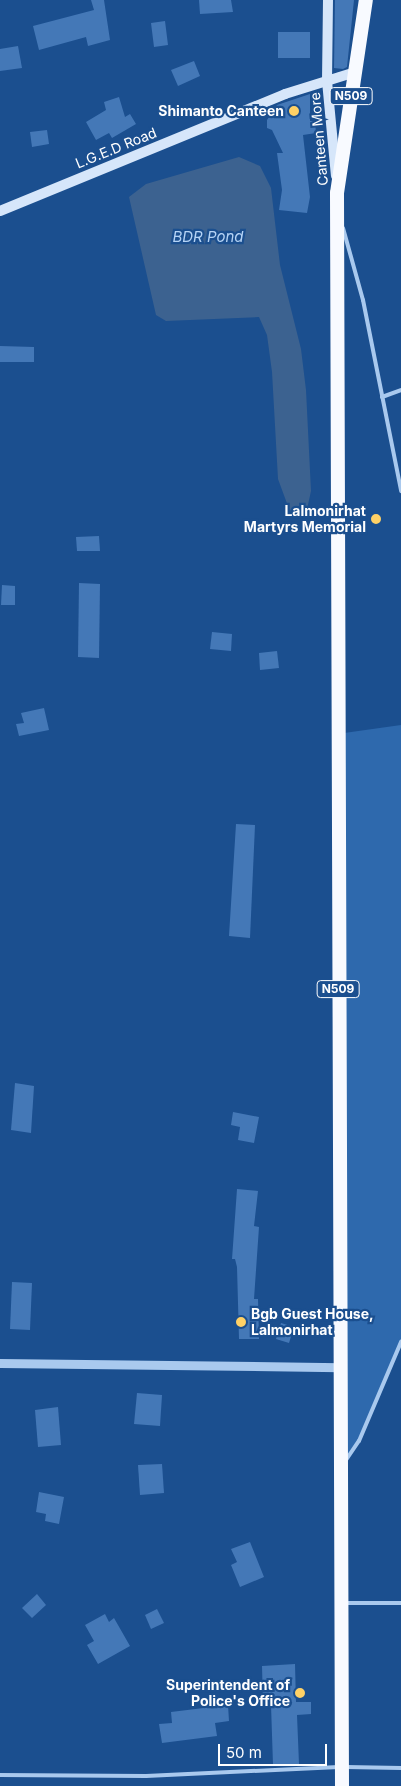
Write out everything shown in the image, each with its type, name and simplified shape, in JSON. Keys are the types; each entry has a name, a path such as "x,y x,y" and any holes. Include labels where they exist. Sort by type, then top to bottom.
{"highway":[{"name":"N509","path":"342,1786 337,212 338,193 366,0"}],"main road":[{"path":"327,81 328,0"},
{"name":"Canteen More","path":"338,193 327,81 355,72"},
{"name":"L.G.E.D Road","path":"0,211 284,94 327,81"}],"street":[{"path":"0,1363 340,1366"}],"lane":[{"path":"337,212 363,300 401,491"},
{"path":"382,397 401,390"},
{"path":"340,1468 359,1441 401,1342"},
{"path":"341,1604 401,1604"},
{"path":"0,1775 146,1776 342,1766 401,1768"}],"shaded area":[{"path":"401,725 401,1342 359,1441 340,1468 337,734"}],"water":[{"name":"BDR Pond","path":"239,157 260,166 271,188 280,265 301,349 306,390 311,491 306,514 299,518 292,517 278,479 272,372 267,335 259,317 166,321 156,315 129,197 146,184"}],"building":[{"path":"91,0 104,0 110,40 88,46 86,37 39,50 33,26 94,10"},
{"path":"199,0 231,0 233,12 200,14"},
{"path":"335,0 354,0 347,67 343,69 334,68"},
{"path":"165,21 168,45 154,47 151,23"},
{"path":"278,32 310,32 310,58 278,58"},
{"path":"18,46 22,68 0,71 0,49"},
{"path":"194,61 200,76 178,86 171,70"},
{"path":"310,94 310,121 315,121 316,133 303,135 310,197 307,213 279,210 282,190 277,153 283,153 272,130 267,128 267,120 277,105"},
{"path":"119,97 125,117 130,114 136,124 112,138 109,133 96,140 86,122 106,110 104,102"},
{"path":"47,130 49,144 32,147 30,132"},
{"path":"0,346 34,347 34,362 0,362"},
{"path":"99,536 100,551 77,551 76,537"},
{"path":"79,583 100,584 99,658 78,657"},
{"path":"2,585 15,586 15,605 1,605"},
{"path":"212,632 232,634 231,651 210,649"},
{"path":"277,651 279,668 260,670 259,653"},
{"path":"44,708 49,730 19,736 16,724 24,723 21,713"},
{"path":"236,824 255,825 250,938 229,936"},
{"path":"15,1083 34,1086 31,1133 11,1130"},
{"path":"233,1112 259,1117 254,1143 238,1140 240,1127 231,1125"},
{"path":"237,1189 258,1191 254,1226 259,1227 254,1299 258,1299 259,1339 239,1339 237,1267 235,1259 232,1259"},
{"path":"12,1282 32,1283 30,1330 10,1329"},
{"path":"281,1323 294,1327 289,1343 276,1339"},
{"path":"137,1393 162,1395 160,1426 134,1424"},
{"path":"58,1407 61,1445 38,1447 35,1410"},
{"path":"162,1464 164,1493 140,1495 138,1465"},
{"path":"39,1492 64,1497 59,1524 45,1521 46,1514 36,1512"},
{"path":"250,1542 264,1577 240,1587 231,1565 237,1562 231,1549"},
{"path":"37,1594 46,1605 32,1618 22,1608"},
{"path":"157,1609 164,1623 151,1629 145,1615"},
{"path":"105,1614 109,1622 114,1618 130,1646 98,1664 87,1645 94,1641 85,1625"},
{"path":"295,1664 296,1702 311,1702 311,1714 297,1715 299,1764 273,1765 271,1705 263,1705 262,1666"},
{"path":"228,1705 229,1721 215,1723 217,1736 162,1743 159,1724 172,1723 171,1712"}],"place":[{"name":"Shimanto Canteen","path":"294,111"},
{"name":"Lalmonirhat Martyrs Memorial","path":"376,519"},
{"name":"Bgb Guest House, Lalmonirhat","path":"241,1322"},
{"name":"Superintendent of Police's Office","path":"300,1693"}]}
